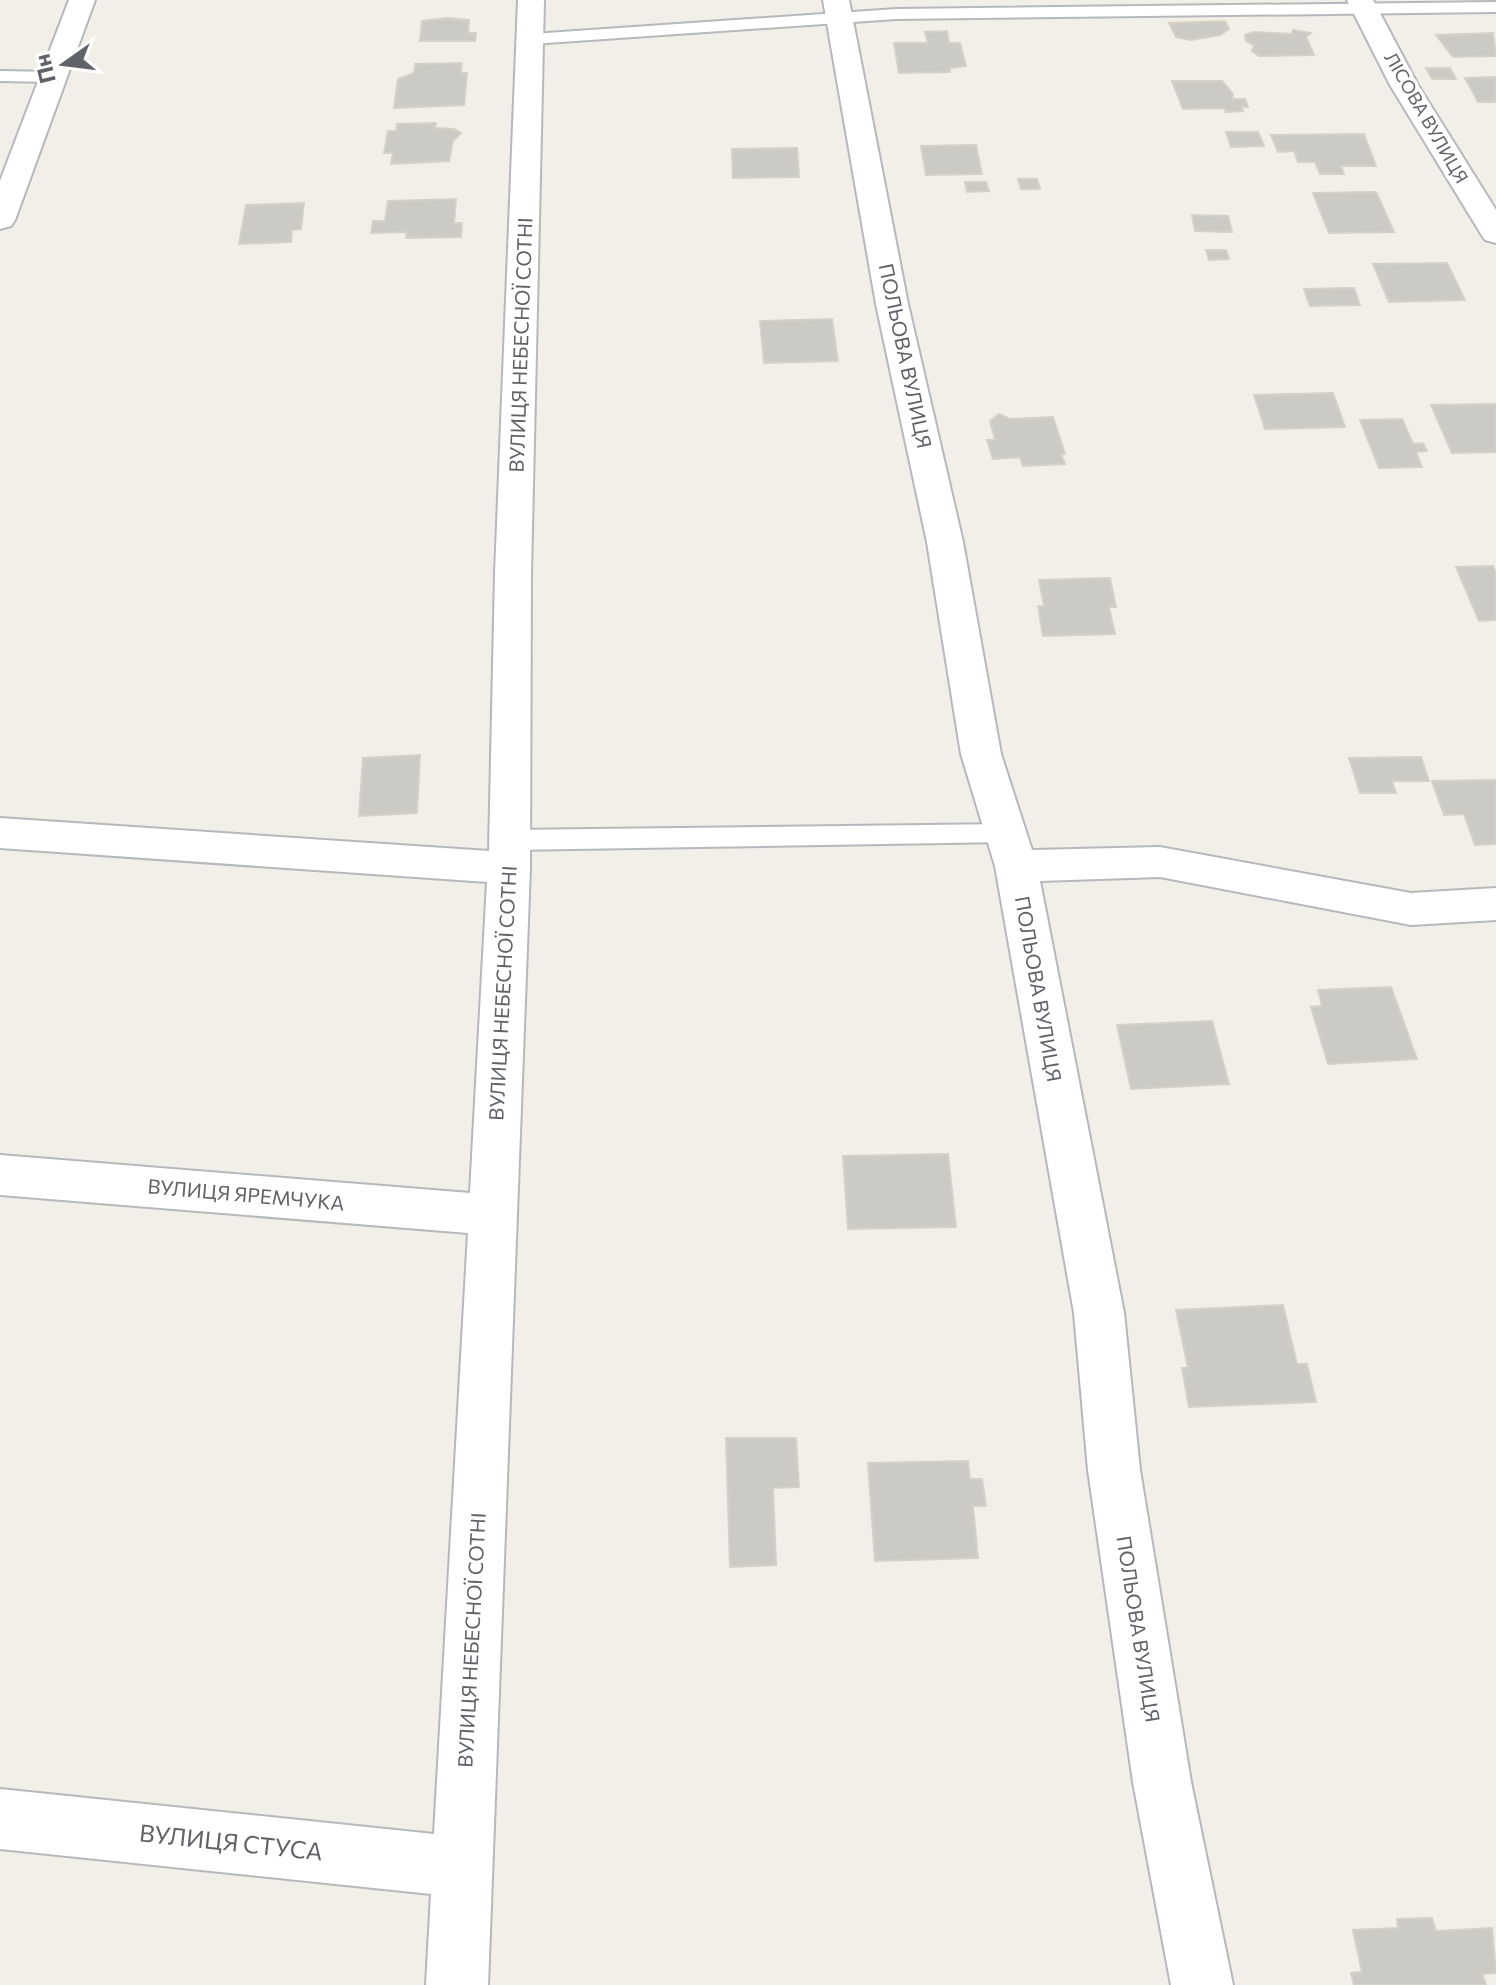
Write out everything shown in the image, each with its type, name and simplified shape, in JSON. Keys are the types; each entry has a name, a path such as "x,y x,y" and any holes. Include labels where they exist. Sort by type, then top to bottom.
{"street":[{"path":"0,220 82,0"},
{"name":"ЛІСОВА ВУЛИЦЯ","path":"1362,5 1404,85 1496,234"},
{"name":"ПОЛЬОВА ВУЛИЦЯ","path":"837,9 892,304 945,542 981,754 1012,850 1099,1313 1114,1470 1162,1782 1202,1985"},
{"name":"ВУЛИЦЯ НЕБЕСНОЇ СОТНІ","path":"457,1985 510,854 514,529 532,20"},
{"path":"0,833 510,854"},
{"path":"1012,850 1160,862 1411,909 1496,904"},
{"name":"ВУЛИЦЯ ЯРЕМЧУКА","path":"0,1175 491,1215"},
{"name":"ВУЛИЦЯ СТУСА","path":"0,1819 462,1867"}],"lane":[{"path":"532,20 837,9 1016,11 1362,5 1496,7"},
{"path":"0,76 54,77"},
{"path":"510,854 1012,850"}],"building":[{"path":"447,18 469,20 468,33 476,33 475,41 420,41 422,21"},
{"path":"1225,21 1229,29 1220,35 1191,40 1176,37 1169,23"},
{"path":"1293,30 1311,33 1306,37 1314,55 1259,56 1252,51 1254,45 1246,41 1245,35 1254,32 1292,34"},
{"path":"947,31 949,43 960,43 966,66 950,68 950,72 899,73 894,43 928,43 925,32"},
{"path":"1493,33 1496,56 1453,57 1436,35"},
{"path":"462,63 461,73 467,73 464,105 394,108 398,79 414,73 415,64"},
{"path":"1426,68 1450,68 1456,79 1432,79"},
{"path":"1496,77 1496,102 1478,102 1465,78"},
{"path":"1172,81 1222,81 1233,94 1232,99 1245,99 1248,107 1241,107 1243,111 1226,112 1224,108 1183,109"},
{"path":"436,123 435,128 454,129 461,133 453,141 449,161 391,164 393,153 384,153 388,131 396,131 397,124"},
{"path":"1226,132 1258,132 1264,146 1231,147"},
{"path":"1364,134 1376,166 1341,166 1344,174 1320,174 1315,162 1298,162 1294,151 1278,152 1271,135"},
{"path":"976,145 982,174 926,175 921,146"},
{"path":"797,148 799,177 733,178 732,149"},
{"path":"1018,179 1037,179 1040,189 1021,189"},
{"path":"965,182 986,182 989,191 967,192"},
{"path":"1376,192 1394,232 1329,233 1313,193"},
{"path":"456,199 454,223 462,223 461,237 406,238 407,232 371,233 373,221 385,221 388,201"},
{"path":"304,203 301,229 292,230 291,242 239,244 246,205"},
{"path":"1192,215 1228,216 1232,232 1195,231"},
{"path":"1206,250 1226,250 1229,259 1209,260"},
{"path":"1447,263 1465,300 1389,302 1373,264"},
{"path":"1354,288 1360,305 1310,306 1304,289"},
{"path":"832,319 838,361 764,363 760,321"},
{"path":"1333,393 1345,427 1265,429 1254,395"},
{"path":"1496,404 1496,452 1452,453 1431,405"},
{"path":"999,414 1010,419 1053,417 1065,454 1061,454 1065,464 1023,466 1020,457 993,459 987,440 995,440 990,421"},
{"path":"1402,419 1413,444 1423,443 1427,451 1416,452 1422,467 1379,468 1360,420"},
{"path":"1493,566 1496,573 1496,620 1479,621 1456,567"},
{"path":"1110,578 1116,607 1109,607 1115,634 1043,636 1038,606 1044,606 1039,580"},
{"path":"420,755 417,813 359,816 363,758"},
{"path":"1421,757 1429,781 1392,781 1396,793 1360,793 1349,758"},
{"path":"1496,780 1496,844 1475,845 1464,814 1444,815 1432,781"},
{"path":"1391,987 1417,1059 1328,1064 1311,1007 1322,1006 1318,990"},
{"path":"1212,1021 1229,1084 1131,1089 1117,1025"},
{"path":"948,1154 956,1227 848,1229 843,1156"},
{"path":"1283,1305 1297,1364 1307,1364 1316,1402 1189,1407 1182,1368 1188,1368 1176,1310"},
{"path":"726,1438 796,1438 799,1487 773,1488 776,1565 730,1567"},
{"path":"968,1461 970,1479 982,1479 986,1506 973,1506 978,1558 875,1561 868,1463"},
{"path":"1432,1918 1436,1931 1492,1928 1496,1973 1482,1974 1486,1985 1354,1985 1351,1973 1362,1972 1353,1930 1398,1928 1397,1919"}]}
